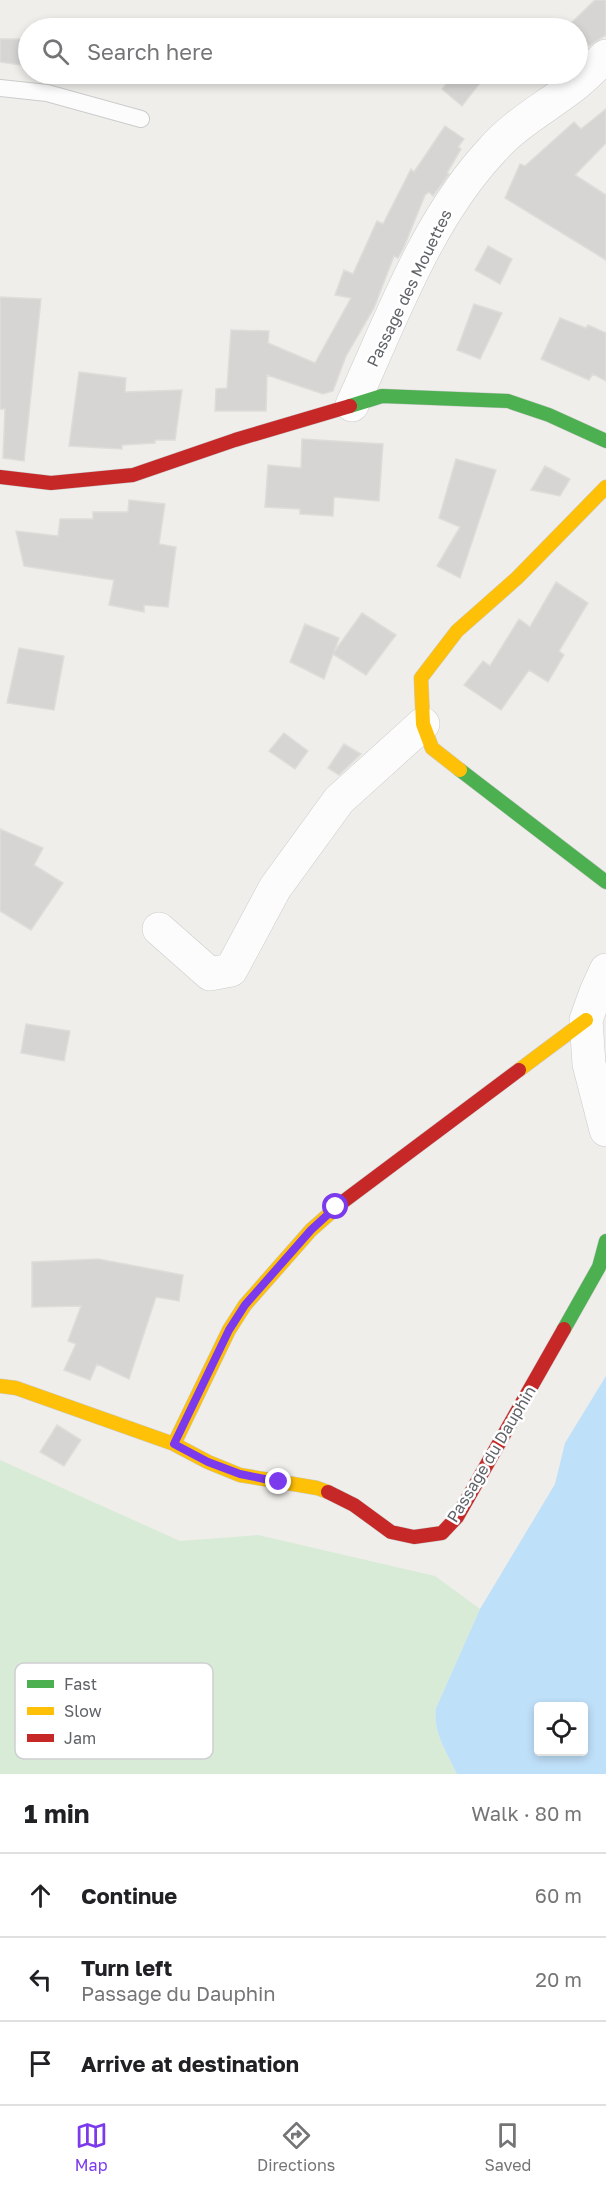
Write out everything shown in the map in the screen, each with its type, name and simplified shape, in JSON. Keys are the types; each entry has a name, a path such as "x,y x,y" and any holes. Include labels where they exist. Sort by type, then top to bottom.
{"street":[{"name":"Passage des Mouettes","path":"588,73 606,56"},
{"name":"Passage des Mouettes","path":"352,405 420,257 455,194 494,148 538,110 576,84"},
{"path":"0,477 51,483 134,475 235,440 382,396 508,401 549,415 606,441"},
{"path":"606,487 517,578 457,631 421,678 423,724 432,748 606,882"},
{"path":"159,929 210,974 231,970 275,888 339,800 423,724"},
{"path":"606,970 586,1020 589,1064 606,1130"},
{"path":"174,1444 229,1330 245,1305 311,1230 336,1207 586,1020"},
{"name":"Passage du Dauphin","path":"0,1386 16,1388 174,1444 208,1462 240,1474 317,1488 354,1505 391,1532 414,1537 442,1533 457,1517 599,1267 606,1241"}],"lane":[{"path":"0,88 47,93 141,119"}],"green space":[{"path":"0,1460 180,1541 258,1535 435,1576 480,1609 436,1708 438,1733 457,1774 0,1774"}],"water":[{"path":"606,1376 606,1774 457,1774 438,1733 436,1708 480,1609 555,1484 565,1443"}],"building":[{"path":"595,0 606,0 606,35 589,46 588,18 576,18"},
{"path":"0,39 18,39 18,65 0,62"},
{"path":"446,84 479,84 462,106 442,89"},
{"path":"606,109 606,143 575,175 606,195 606,260 505,198 520,164 525,166 574,122 581,129"},
{"path":"445,126 464,139 458,147 461,149 447,173 449,174 433,196 429,192 425,195 404,247 398,258 394,256 374,308 346,356 333,391 323,394 267,375 266,411 215,411 216,389 227,388 231,330 269,331 268,343 315,363 351,298 335,295 344,270 353,274 377,221 383,224 411,169 414,172"},
{"path":"488,246 512,259 500,284 475,270"},
{"path":"0,297 41,299 24,461 3,458 5,409 0,409"},
{"path":"474,304 502,313 480,359 457,350"},
{"path":"560,318 586,328 588,325 606,333 606,381 593,374 589,380 541,359"},
{"path":"79,372 126,378 125,392 182,390 175,440 155,440 155,443 122,445 122,449 69,446"},
{"path":"302,439 383,444 379,501 334,497 333,516 300,514 300,509 265,507 268,465 301,468"},
{"path":"456,459 496,470 460,578 437,566 460,527 439,518"},
{"path":"545,466 570,479 560,496 531,490"},
{"path":"129,500 165,504 159,544 176,547 168,607 144,605 144,612 109,605 114,580 24,566 16,531 58,536 60,519 93,519 93,512 128,512"},
{"path":"556,582 588,603 559,651 564,655 548,682 529,670 501,710 464,685 483,661 490,666 519,619 530,627"},
{"path":"362,613 396,635 366,675 333,654 324,679 290,662 305,624 339,638 334,652"},
{"path":"19,648 64,656 54,710 7,703"},
{"path":"284,733 308,751 295,769 269,751"},
{"path":"344,744 361,754 339,775 328,768"},
{"path":"0,829 43,848 34,865 63,883 31,930 0,911"},
{"path":"26,1024 70,1031 64,1061 21,1053"},
{"path":"98,1259 183,1275 179,1301 156,1297 129,1379 97,1364 90,1380 64,1370 76,1344 68,1341 81,1306 32,1307 32,1262"},
{"path":"57,1425 81,1440 64,1466 40,1452"}],"traffic: fast":[{"path":"350,406 382,396 508,401 549,415 606,441"},
{"path":"460,770 606,882"},
{"path":"564,1329 599,1267 606,1241"}],"traffic: slow":[{"path":"460,770 432,748 423,724 421,678 457,631 517,578 606,487"},
{"path":"519,1070 586,1020"},
{"path":"174,1444 229,1330 245,1305 311,1230 344,1201"},
{"path":"0,1386 16,1388 174,1444 208,1462 240,1475 317,1488 328,1492"}],"traffic: jam":[{"path":"0,477 51,483 133,475 235,440 350,406"},
{"path":"344,1201 519,1070"},
{"path":"328,1492 354,1505 391,1532 414,1537 442,1533 457,1517 564,1329"}],"route":[{"path":"279,1482 240,1474 208,1462 174,1444 229,1330 245,1305 311,1230 336,1207"}]}
